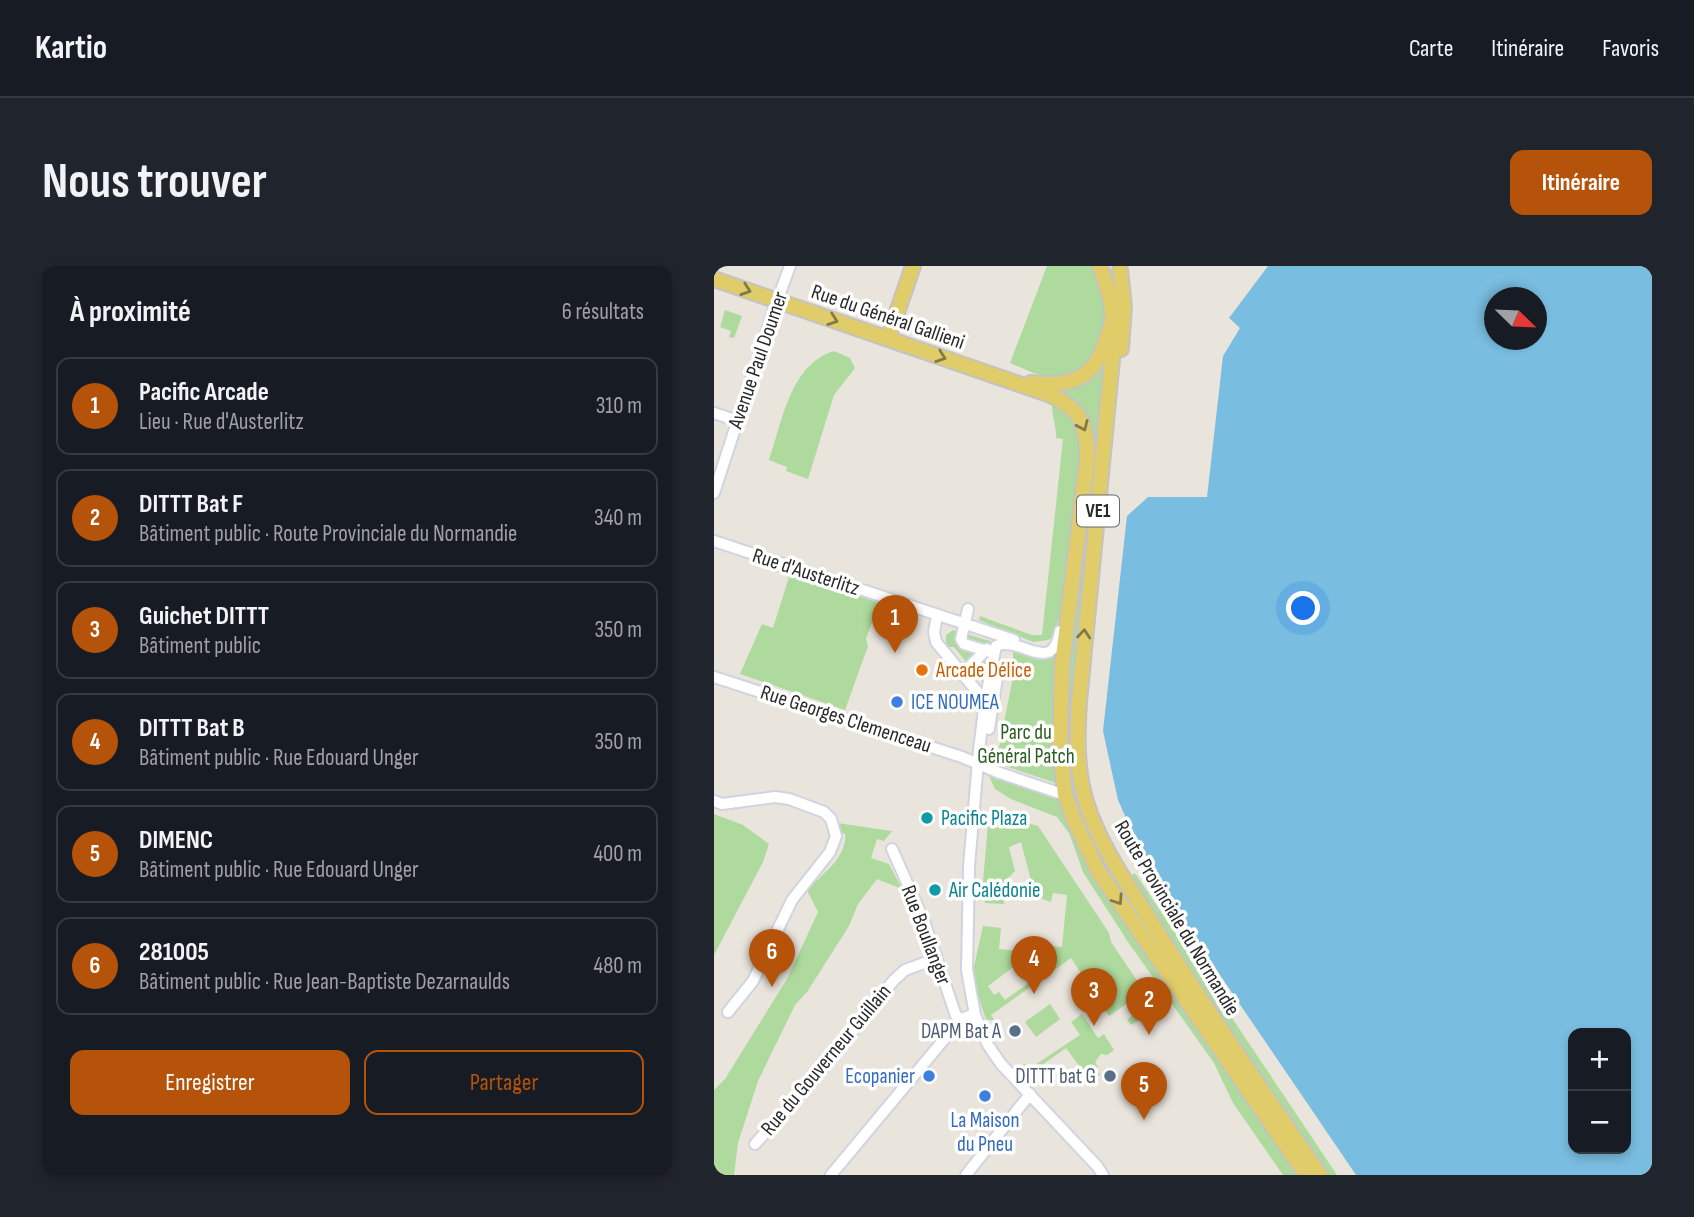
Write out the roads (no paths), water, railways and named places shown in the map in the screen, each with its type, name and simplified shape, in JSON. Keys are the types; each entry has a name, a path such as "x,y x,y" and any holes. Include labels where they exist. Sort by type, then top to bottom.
{"main road":[{"path":"888,339 913,266"},
{"path":"1100,266 1112,314"},
{"path":"1112,314 1119,268"},
{"path":"1097,520 1111,444 1119,374 1124,306 1119,268"},
{"name":"Rue du Général Gallieni","path":"714,279 1009,380 1072,407 1079,416 1087,437 1087,460 1072,577"},
{"name":"Rue du Général Gallieni","path":"1009,380 1056,385 1079,379 1096,363 1104,346 1112,314"},
{"name":"Route Provinciale du Normandie","path":"1112,314 1112,360 1077,734 1086,802 1117,868 1187,980 1320,1175"},
{"name":"Route Provinciale du Normandie","path":"1072,577 1062,678 1060,747 1065,792 1080,833 1098,871 1306,1175"},
{"path":"1065,792 1074,795 1102,858 1117,868"}],"street":[{"name":"Avenue Paul Doumer","path":"714,494 790,266"},
{"path":"714,413 738,421"},
{"name":"Rue d'Austerlitz","path":"714,541 1037,647 1047,646 1053,641 1072,577"},
{"path":"962,674 996,646 1004,643 1044,653 1053,650 1058,644 1072,577"},
{"path":"968,609 961,639 964,644 991,651 1000,661 981,764"},
{"path":"937,616 933,632 936,642 985,701"},
{"path":"991,651 969,866 967,970 975,1014 988,1045 1002,1064 1097,1166 1102,1175"},
{"name":"Rue Georges Clemenceau","path":"714,677 1065,792"},
{"path":"714,801 722,804 775,797 789,799 824,813 831,819 836,836 830,852 792,900 753,981 728,1012"},
{"name":"Rue Boullanger","path":"892,849 924,921 956,1016 961,1019"},
{"name":"Rue du Gouverneur Guillain","path":"755,1144 825,1065 894,980 905,970 935,958"},
{"path":"831,1175 961,1019 975,1014"},
{"path":"966,1175 1030,1094"}],"water":[{"path":"1268,266 1652,266 1652,1175 1356,1175 1188,928 1138,860 1141,852 1118,800 1103,731 1127,516 1148,497 1207,497 1223,356 1240,328 1229,318"}],"place":[{"name":"Pacific Arcade","path":"895,653"},
{"name":"Arcade Délice","path":"922,670"},
{"name":"ICE NOUMEA","path":"897,702"},
{"name":"Pacific Plaza","path":"927,818"},
{"name":"Air Calédonie","path":"935,890"},
{"name":"281005","path":"772,987"},
{"name":"DITTT Bat B","path":"1034,994"},
{"name":"Guichet DITTT","path":"1094,1026"},
{"name":"DAPM Bat A","path":"1015,1031"},
{"name":"DITTT Bat F","path":"1149,1035"},
{"name":"Ecopanier","path":"929,1076"},
{"name":"DITTT bat G","path":"1110,1076"},
{"name":"La Maison du Pneu","path":"985,1096"},
{"name":"DIMENC","path":"1144,1120"}],"park label":[{"name":"Parc du Général Patch","path":"1026,744"}]}
